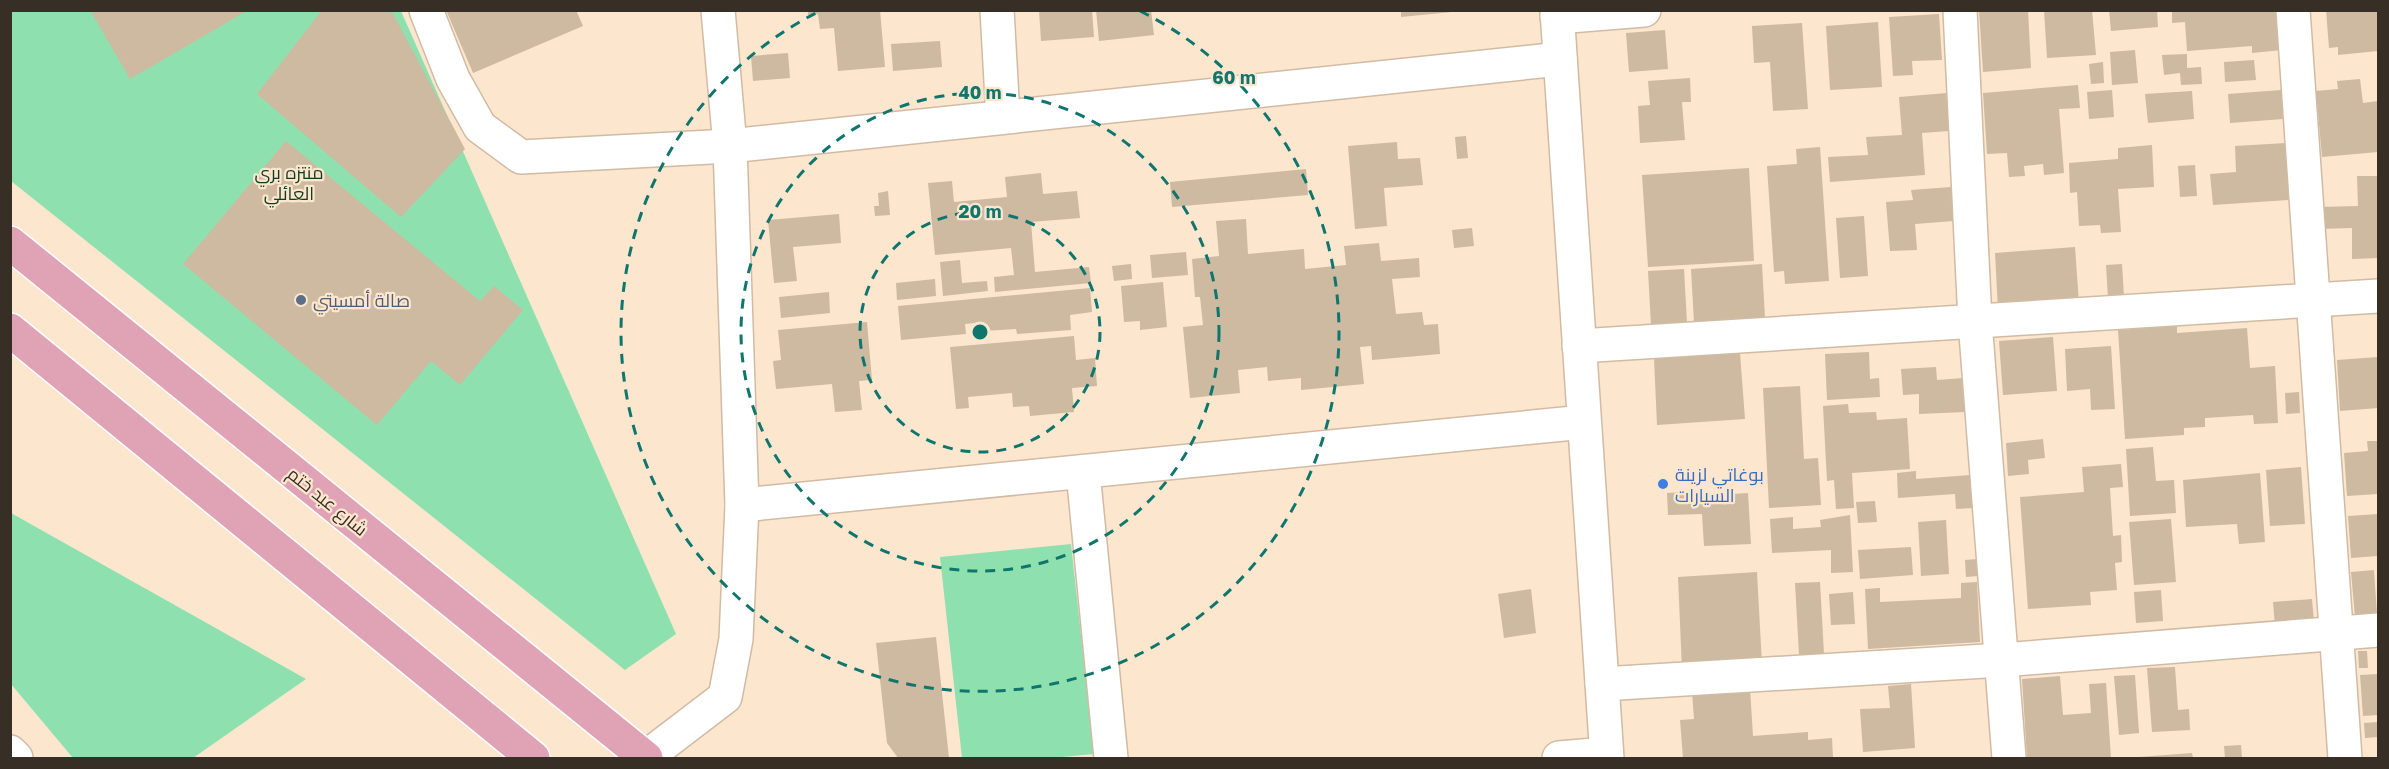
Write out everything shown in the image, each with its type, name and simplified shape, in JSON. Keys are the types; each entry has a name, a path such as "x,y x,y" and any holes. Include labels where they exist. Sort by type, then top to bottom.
{"main road":[{"name":"شارع عبد ختم","path":"10,243 646,758"},
{"path":"10,330 532,759"}],"street":[{"path":"426,10 453,79 480,127 521,157 730,146 1560,58"},
{"path":"646,758 725,697 736,639 742,505 730,146 718,10"},
{"path":"997,10 1003,117"},
{"path":"1559,759 1607,756 1557,14 1644,10"},
{"path":"1960,10 1975,321 2009,759"},
{"path":"2293,10 2345,759"},
{"path":"1579,346 2379,296"},
{"path":"742,505 1584,422"},
{"path":"1083,472 1111,759"},
{"path":"1602,684 2002,660 2379,630"},
{"path":"10,752 16,759"}],"green space":[{"name":"منتزه بري العائلي","path":"10,11 401,11 676,634 625,670 11,181"},
{"path":"11,513 306,679 193,758 73,758 11,684"},
{"path":"1071,544 1094,754 1051,758 962,758 940,557"}],"building":[{"path":"90,10 244,10 245,12 130,79"},
{"path":"322,10 391,10 465,149 401,217 257,94"},
{"path":"446,10 576,10 583,26 473,73"},
{"path":"808,10 880,10 885,67 838,71 834,28 820,29 818,14 808,15"},
{"path":"1039,10 1092,10 1094,37 1041,41"},
{"path":"1096,10 1151,10 1154,35 1099,41"},
{"path":"1401,10 1452,10 1452,12 1401,17"},
{"path":"1979,10 2028,10 2031,68 1983,72"},
{"path":"2044,10 2092,10 2096,55 2047,58"},
{"path":"2109,10 2157,10 2158,27 2111,31"},
{"path":"2172,10 2278,10 2282,50 2252,53 2252,46 2187,51 2185,22 2172,23"},
{"path":"2326,10 2378,10 2378,51 2338,55 2338,47 2329,48"},
{"path":"1939,14 1942,60 1912,61 1913,75 1893,76 1889,17"},
{"path":"1878,22 1882,87 1830,90 1826,26"},
{"path":"1802,23 1808,109 1773,111 1770,62 1754,63 1752,26"},
{"path":"1665,30 1668,69 1629,72 1626,33"},
{"path":"940,41 942,67 893,71 891,44"},
{"path":"2135,50 2138,83 2112,85 2110,52"},
{"path":"788,53 790,78 753,81 751,56"},
{"path":"2187,54 2187,68 2201,67 2202,84 2181,85 2180,73 2164,75 2162,55"},
{"path":"2254,60 2256,80 2225,82 2224,62"},
{"path":"2103,62 2104,83 2091,84 2089,64"},
{"path":"1690,78 1691,102 1682,102 1685,140 1640,143 1638,106 1650,105 1648,81"},
{"path":"2360,79 2363,103 2378,101 2378,152 2322,157 2316,91 2338,89 2337,81"},
{"path":"2078,85 2080,108 2059,109 2064,173 2044,175 2043,164 2024,166 2025,176 2009,177 2007,153 1987,154 1983,93"},
{"path":"2112,90 2114,117 2089,119 2087,92"},
{"path":"2281,90 2283,119 2230,123 2228,94"},
{"path":"2192,91 2194,119 2148,123 2145,94"},
{"path":"1947,93 1949,131 1922,133 1925,175 1830,182 1828,157 1868,155 1866,137 1902,135 1899,97"},
{"path":"1466,136 1468,158 1457,159 1455,137"},
{"path":"286,141 480,301 494,286 523,310 460,385 431,361 377,425 183,264"},
{"path":"1397,142 1398,159 1420,158 1423,185 1384,188 1387,226 1355,229 1348,146"},
{"path":"2286,143 2289,200 2213,205 2210,174 2236,172 2235,146"},
{"path":"2152,145 2154,187 2118,189 2121,232 2101,233 2100,225 2079,226 2077,192 2070,193 2069,163 2118,159 2118,148"},
{"path":"1820,147 1829,281 1785,284 1784,271 1774,272 1767,166 1797,164 1796,149"},
{"path":"2195,165 2197,196 2180,197 2178,166"},
{"path":"1749,168 1754,261 1648,267 1642,175"},
{"path":"1306,169 1308,195 1172,207 1170,182"},
{"path":"1041,173 1043,194 1077,191 1080,218 1031,222 1035,272 1089,267 1091,283 995,292 994,277 1014,275 1011,248 935,255 928,183 952,181 954,202 1007,197 1005,177"},
{"path":"2357,176 2378,176 2378,258 2352,259 2352,228 2319,229 2319,207 2358,206"},
{"path":"1951,187 1954,221 1915,224 1917,250 1890,251 1886,202 1913,200 1911,190"},
{"path":"888,191 890,215 875,216 874,206 879,206 878,193"},
{"path":"839,214 841,243 793,247 797,281 774,283 768,220"},
{"path":"1864,216 1868,276 1840,278 1836,218"},
{"path":"1246,219 1248,254 1304,249 1305,269 1346,265 1344,246 1379,243 1381,261 1419,258 1420,277 1392,279 1396,314 1422,312 1424,325 1438,324 1440,354 1372,360 1371,346 1360,347 1364,384 1301,390 1301,378 1268,381 1267,367 1238,370 1240,393 1190,398 1183,327 1203,325 1200,297 1195,297 1192,259 1219,256 1216,221"},
{"path":"1472,228 1474,246 1454,248 1452,230"},
{"path":"2075,247 2079,303 1998,309 1995,253"},
{"path":"1186,252 1188,275 1152,278 1150,255"},
{"path":"960,260 962,283 987,281 988,291 943,296 940,262"},
{"path":"1131,264 1132,279 1114,281 1112,266"},
{"path":"1762,264 1765,318 1694,323 1691,269"},
{"path":"2122,264 2124,296 2108,298 2106,265"},
{"path":"1684,269 1687,323 1651,325 1648,271"},
{"path":"935,279 936,296 897,300 896,283"},
{"path":"1163,282 1167,327 1140,330 1140,321 1124,322 1121,286"},
{"path":"1090,288 1092,312 1070,315 1071,330 1017,334 1016,329 984,331 984,322 965,324 966,334 901,340 898,306"},
{"path":"829,292 830,313 781,318 779,297"},
{"path":"867,322 872,380 859,381 862,410 835,412 832,384 776,389 773,361 781,360 778,330"},
{"path":"2177,326 2177,333 2247,328 2250,368 2275,366 2278,423 2254,424 2253,415 2205,418 2205,427 2184,428 2184,435 2125,439 2118,330"},
{"path":"1074,336 1076,360 1095,358 1097,386 1072,388 1074,412 1030,416 1029,406 1013,407 1012,393 968,397 969,408 956,409 950,347"},
{"path":"2053,337 2057,391 2003,395 1999,341"},
{"path":"2111,346 2115,409 2091,410 2090,389 2067,391 2065,349"},
{"path":"1869,352 1870,379 1879,378 1880,397 1827,400 1825,354"},
{"path":"1740,353 1745,419 1657,425 1654,358"},
{"path":"2378,357 2378,408 2340,411 2337,360"},
{"path":"1936,367 1937,380 1963,378 1965,412 1919,414 1919,394 1903,395 1901,369"},
{"path":"1800,386 1804,459 1818,458 1821,505 1769,508 1763,388"},
{"path":"2299,392 2300,413 2286,414 2285,393"},
{"path":"1848,404 1849,413 1876,412 1877,420 1907,418 1910,469 1852,473 1854,508 1836,509 1834,480 1827,481 1823,406"},
{"path":"2043,439 2045,458 2028,460 2029,474 2008,476 2006,443"},
{"path":"2367,441 2378,441 2378,494 2347,496 2344,453 2368,451"},
{"path":"2153,447 2156,481 2174,480 2176,513 2130,516 2126,449"},
{"path":"2121,464 2123,487 2110,488 2113,536 2121,535 2122,562 2115,563 2117,590 2090,592 2091,605 2028,609 2020,497 2084,492 2082,467"},
{"path":"2301,467 2305,524 2270,526 2266,470"},
{"path":"1916,471 1916,479 1971,475 1973,508 1956,509 1955,494 1898,498 1897,473"},
{"path":"2260,473 2265,542 2239,544 2237,524 2186,527 2183,480"},
{"path":"1701,491 1701,496 1748,493 1751,544 1704,546 1702,514 1668,515 1667,493"},
{"path":"1875,501 1877,522 1858,523 1856,502"},
{"path":"2378,514 2378,556 2351,558 2348,516"},
{"path":"1850,515 1853,572 1831,573 1831,550 1772,553 1770,519 1793,517 1793,529 1821,527 1820,520"},
{"path":"2171,519 2176,582 2134,585 2129,522"},
{"path":"1946,520 1949,574 1921,576 1918,522"},
{"path":"1911,547 1913,575 1860,579 1858,550"},
{"path":"1977,559 1978,576 1966,577 1965,560"},
{"path":"2374,570 2377,615 2355,617 2351,572"},
{"path":"1757,572 1762,665 1682,670 1678,577"},
{"path":"1820,582 1824,654 1799,655 1795,583"},
{"path":"1977,582 1980,642 1868,649 1865,589 1880,588 1880,602 1961,598 1961,583"},
{"path":"1531,589 1536,633 1504,638 1498,594"},
{"path":"2161,590 2163,621 2136,623 2134,592"},
{"path":"1853,592 1855,624 1831,625 1829,594"},
{"path":"2312,599 2314,623 2275,626 2273,602"},
{"path":"936,637 949,758 898,758 887,743 876,643"},
{"path":"2358,651 2367,651 2368,668 2359,668"},
{"path":"2175,667 2178,710 2189,709 2190,730 2152,732 2147,668"},
{"path":"2378,674 2378,715 2363,716 2360,675"},
{"path":"2135,675 2139,733 2119,735 2114,676"},
{"path":"2060,676 2063,715 2091,713 2089,684 2106,683 2111,758 2027,758 2022,679"},
{"path":"1911,684 1915,748 1863,752 1860,709 1890,708 1888,686"},
{"path":"1750,688 1753,736 1808,732 1808,740 1832,738 1833,758 1683,758 1680,720 1694,719 1692,692"},
{"path":"2378,722 2378,737 2365,738 2364,723"},
{"path":"2241,745 2242,758 2225,758 2224,746"},
{"path":"2192,753 2193,758 2139,758 2139,757"}],"place":[{"name":"صالة أمسيتي","path":"301,300"},
{"name":"بوغاتي لزينة السيارات","path":"1663,484"}]}
